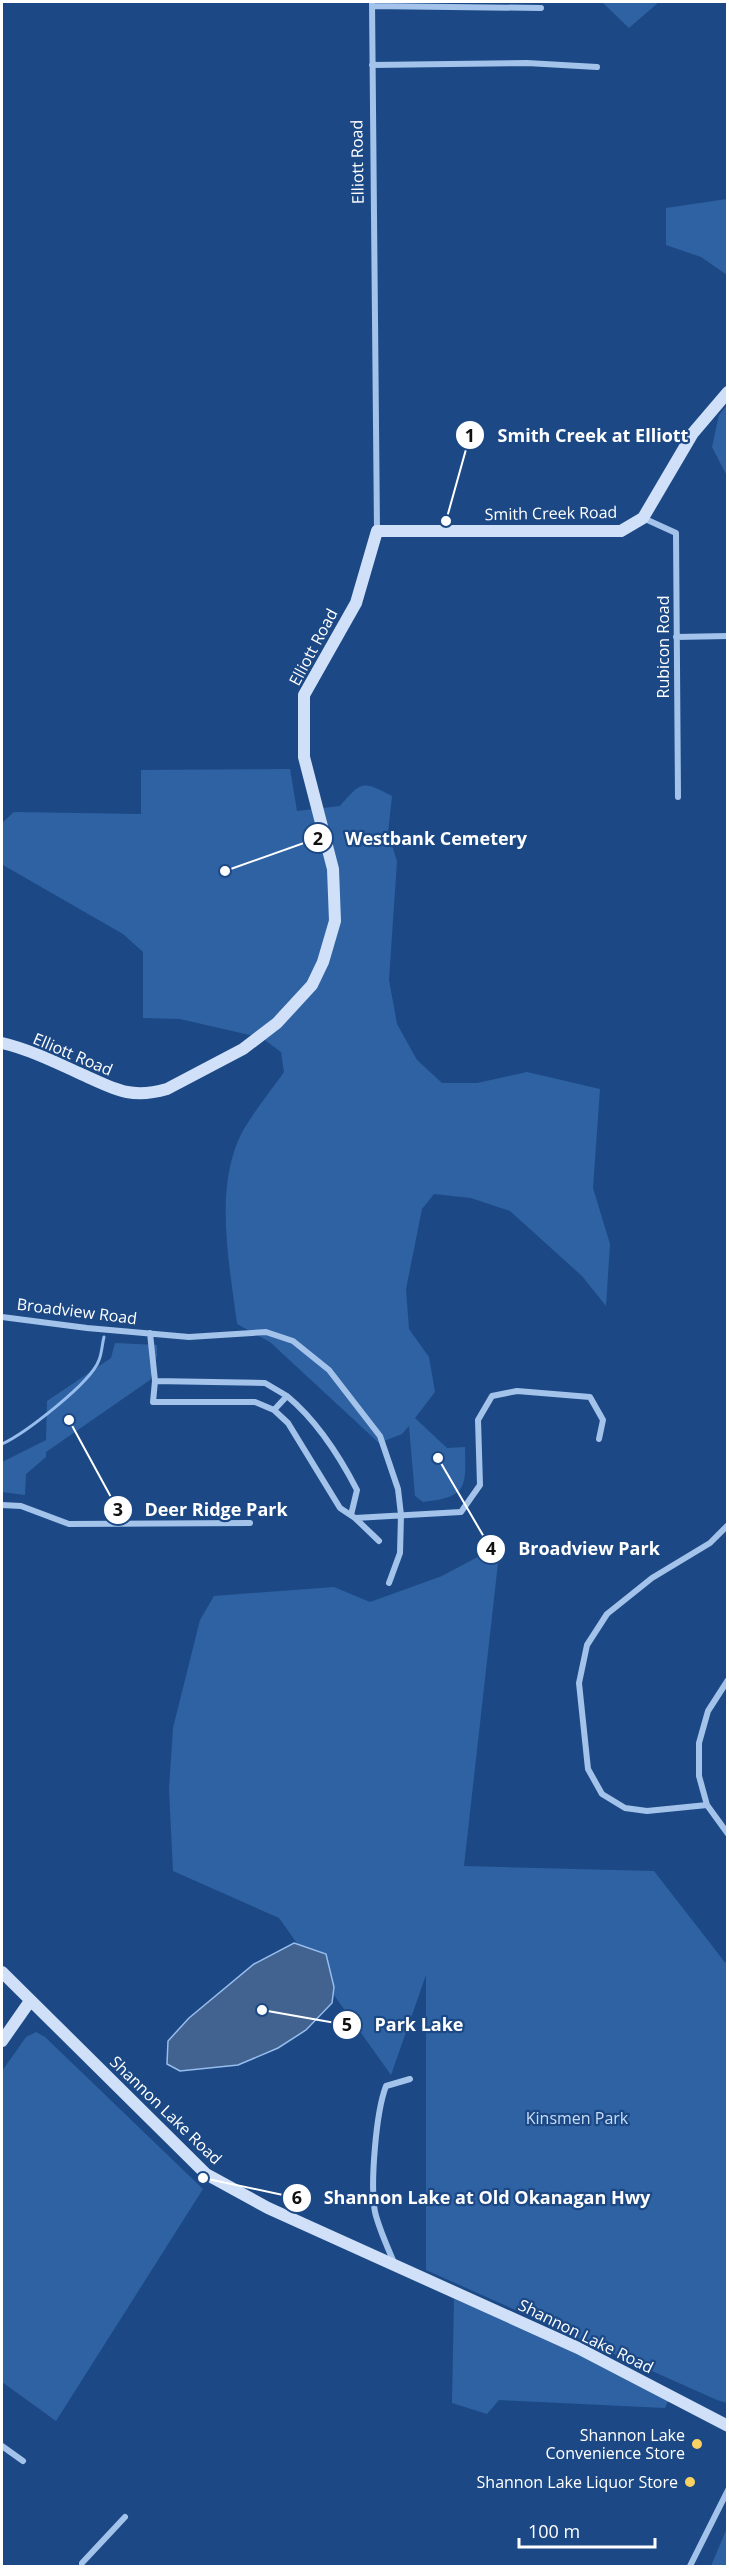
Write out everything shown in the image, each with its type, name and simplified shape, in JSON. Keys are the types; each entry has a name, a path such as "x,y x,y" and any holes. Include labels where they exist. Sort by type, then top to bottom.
{"street":[{"path":"372,4 541,8"},
{"name":"Elliott Road","path":"2,1043 122,1092 156,1092 167,1089 243,1049 277,1023 312,985 330,944 335,909 333,869 304,757 304,695 356,603 377,531 372,4"},
{"path":"372,65 527,63 597,67"},
{"path":"643,518 693,433 728,392"},
{"name":"Smith Creek Road","path":"377,531 621,531 643,518"},
{"name":"Rubicon Road","path":"643,518 676,533 678,797"},
{"path":"676,637 728,636"},
{"name":"Broadview Road","path":"2,1317 87,1328 189,1336 266,1332 293,1341 330,1370 380,1436 398,1489 401,1515 400,1553 390,1583"},
{"name":"Broadview Road","path":"150,1333 154,1381 153,1402 255,1402 274,1410"},
{"path":"154,1381 265,1383 287,1396 301,1408 348,1472 357,1490 353,1516"},
{"path":"353,1516 461,1512 480,1485 478,1420 492,1396 518,1391 590,1397 603,1420 599,1439"},
{"path":"287,1396 274,1410 288,1423 340,1508 353,1516 379,1541"},
{"path":"2,1505 21,1506 69,1524 250,1523"},
{"path":"707,1805 647,1811 625,1808 602,1794 588,1769 579,1683 586,1645 607,1614 652,1578 710,1543 728,1525"},
{"path":"728,1680 708,1712 699,1743 699,1776 707,1805 728,1834"},
{"name":"Shannon Lake Road","path":"2,1972 206,2174 268,2208 578,2348 728,2426"},
{"path":"2,2041 30,2001"},
{"path":"395,2265 375,2212 378,2116 386,2086 410,2079"},
{"path":"2,2446 23,2461"},
{"path":"690,2566 728,2490"},
{"path":"82,2566 82,2563 125,2517"}],"green space":[{"path":"602,2 659,2 629,28"},
{"path":"727,199 727,275 701,257 666,245 666,208"},
{"path":"727,405 727,476 712,447 719,415"},
{"path":"290,769 297,811 340,806 353,791 363,786 375,788 392,796 388,833 397,861 389,980 397,1024 417,1060 442,1083 477,1083 527,1072 600,1089 593,1188 610,1244 606,1306 582,1276 510,1211 471,1198 434,1194 422,1209 406,1289 409,1329 429,1357 435,1392 415,1418 447,1448 465,1447 465,1473 461,1488 448,1497 437,1500 423,1502 415,1496 409,1426 402,1434 379,1443 270,1342 237,1324 226,1232 227,1184 231,1162 242,1133 284,1072 281,1052 262,1038 180,1019 143,1018 143,952 123,934 3,865 2,823 14,812 141,814 141,770"},
{"path":"115,1343 157,1345 157,1355 150,1380 46,1452 46,1457 26,1474 25,1495 2,1492 2,1462 46,1440 47,1401 111,1358"},
{"name":"Kinsmen Park","path":"500,1545 464,1866 654,1871 727,1965 727,2403 426,2270 426,1975 391,2075 279,1918 173,1871 169,1789 173,1728 200,1620 214,1596 334,1587 370,1602 442,1576"},
{"path":"36,2032 45,2037 203,2189 56,2421 2,2382 2,2071 26,2037"},
{"path":"454,2299 529,2329 669,2399 665,2408 499,2400 487,2414 452,2403"},
{"path":"727,2528 727,2566 711,2566"}],"shaded area":[{"path":"294,1943 326,1954 334,1987 332,2003 306,2030 278,2048 238,2065 180,2071 167,2064 168,2041 189,2018 254,1964"}],"waterway":[{"path":"2,1444 40,1419 84,1381 99,1360 104,1337"}],"place":[{"name":"Smith Creek at Elliott","path":"446,521"},
{"name":"Westbank Cemetery","path":"225,871"},
{"name":"Deer Ridge Park","path":"69,1420"},
{"name":"Broadview Park","path":"438,1458"},
{"name":"Park Lake","path":"262,2010"},
{"name":"Shannon Lake at Old Okanagan Hwy","path":"203,2178"},
{"name":"Shannon Lake Convenience Store","path":"697,2444"},
{"name":"Shannon Lake Liquor Store","path":"690,2482"}]}
